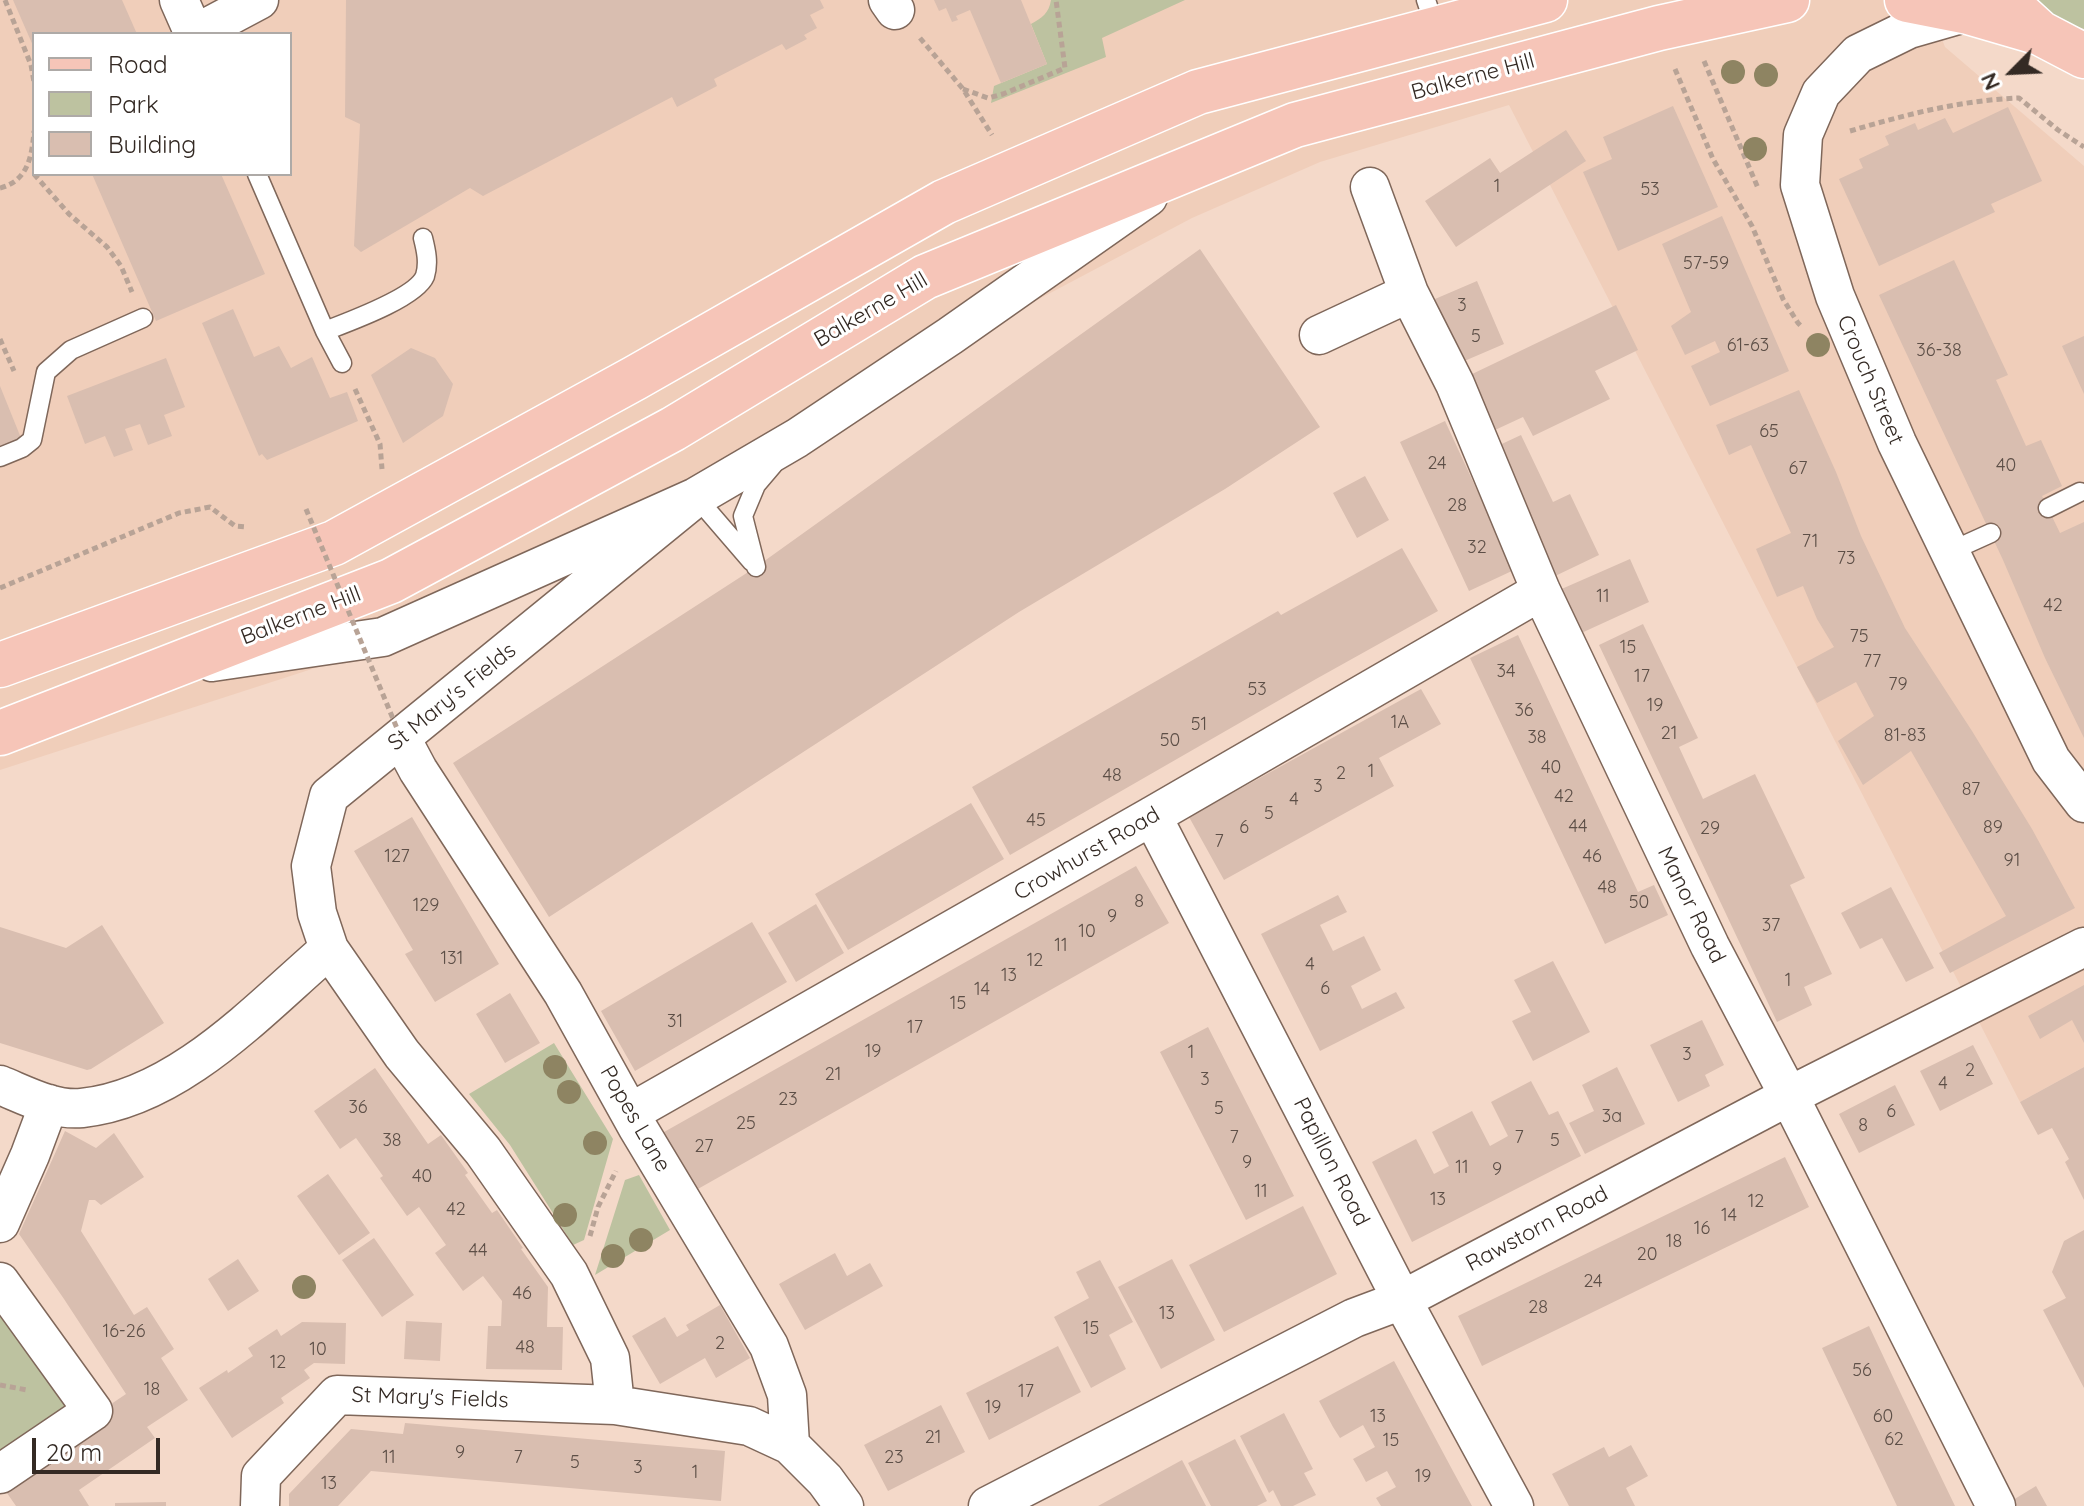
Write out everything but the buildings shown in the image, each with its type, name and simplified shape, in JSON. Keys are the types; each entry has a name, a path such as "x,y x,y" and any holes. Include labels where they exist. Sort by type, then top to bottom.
{"main road":[{"path":"0,665 334,543 621,386 944,202 1198,92 1431,15 1545,0"},
{"name":"Balkerne Hill","path":"0,733 391,581 673,429 925,277 1295,125 1659,28 1787,0"},
{"path":"1907,0 1986,6 2084,56"}],"street":[{"path":"179,0 194,32"},
{"path":"199,32 259,0"},
{"name":"Crouch Street","path":"1986,6 1909,29 1858,54 1821,93 1803,135 1800,185 1835,296 1897,443 2051,760 2084,803"},
{"path":"168,668 383,637 696,497 797,438 950,336 1187,170"},
{"name":"Manor Road","path":"1370,187 1409,293 1455,384 1541,591 1710,946 1996,1506"},
{"path":"1319,335 1409,293"},
{"name":"St Mary's Fields","path":"615,1405 610,1358 569,1274 483,1151 402,1054 329,949 317,913 311,866 329,796 696,497"},
{"name":"Crowhurst Road","path":"630,1113 1541,591"},
{"name":"Popes Lane","path":"401,738 418,770 563,993 630,1113 769,1346 787,1395 790,1445"},
{"name":"Papillon Road","path":"1152,816 1402,1300 1514,1506"},
{"name":"Rawstorn Road","path":"988,1506 1354,1318 1402,1300 1789,1096 2084,947"},
{"path":"0,1085 49,1104 80,1108 117,1100 166,1082 239,1030 329,949"},
{"path":"0,1223 49,1104"},
{"path":"0,1282 93,1411 0,1474"},
{"name":"St Mary's Fields","path":"260,1506 261,1476 337,1395 615,1405 749,1426 790,1445"},
{"path":"790,1445 827,1497"}],"lane":[{"path":"258,176 342,363"},
{"path":"325,331 418,287 425,275 427,257 423,238"},
{"path":"0,457 32,440 46,372 71,350 143,318"},
{"path":"696,497 756,567 743,516 756,485 797,438"},
{"path":"2048,508 2080,492"},
{"path":"1949,552 1991,533"}],"path":[{"path":"5,0 32,71"},
{"path":"963,89 988,98 1065,68 1056,0"},
{"path":"891,5 963,89 989,131"},
{"path":"1700,50 1728,116"},
{"path":"1670,58 1713,159 1752,226 1783,299 1798,323 1808,332"},
{"path":"1850,131 1935,109 1995,98 2019,98 2084,147"},
{"path":"0,188 9,186 23,175 32,155"},
{"path":"27,165 32,171"},
{"path":"36,176 69,214 107,247 121,266 143,318"},
{"path":"342,363 380,444 384,475"},
{"path":"0,588 179,513 210,507 235,526 249,527"},
{"path":"297,516 306,509 401,738"},
{"path":"589,1241 598,1207 620,1164"}],"shaded area":[{"path":"0,0 1927,0 1945,47 2084,166 2084,1067 2020,1102 1509,105 1320,162 1192,218 383,646 0,770"}],"green space":[{"path":"1051,0 1185,0 1102,38 1106,57 991,103 994,86 1047,64 1031,24 1044,15"},
{"path":"2035,0 2084,0 2084,29 2063,22"},
{"path":"554,1043 613,1139 584,1240 573,1245 510,1145 469,1094"},
{"path":"639,1175 670,1230 595,1275 625,1180"},
{"path":"0,1297 78,1405 0,1460"}]}
